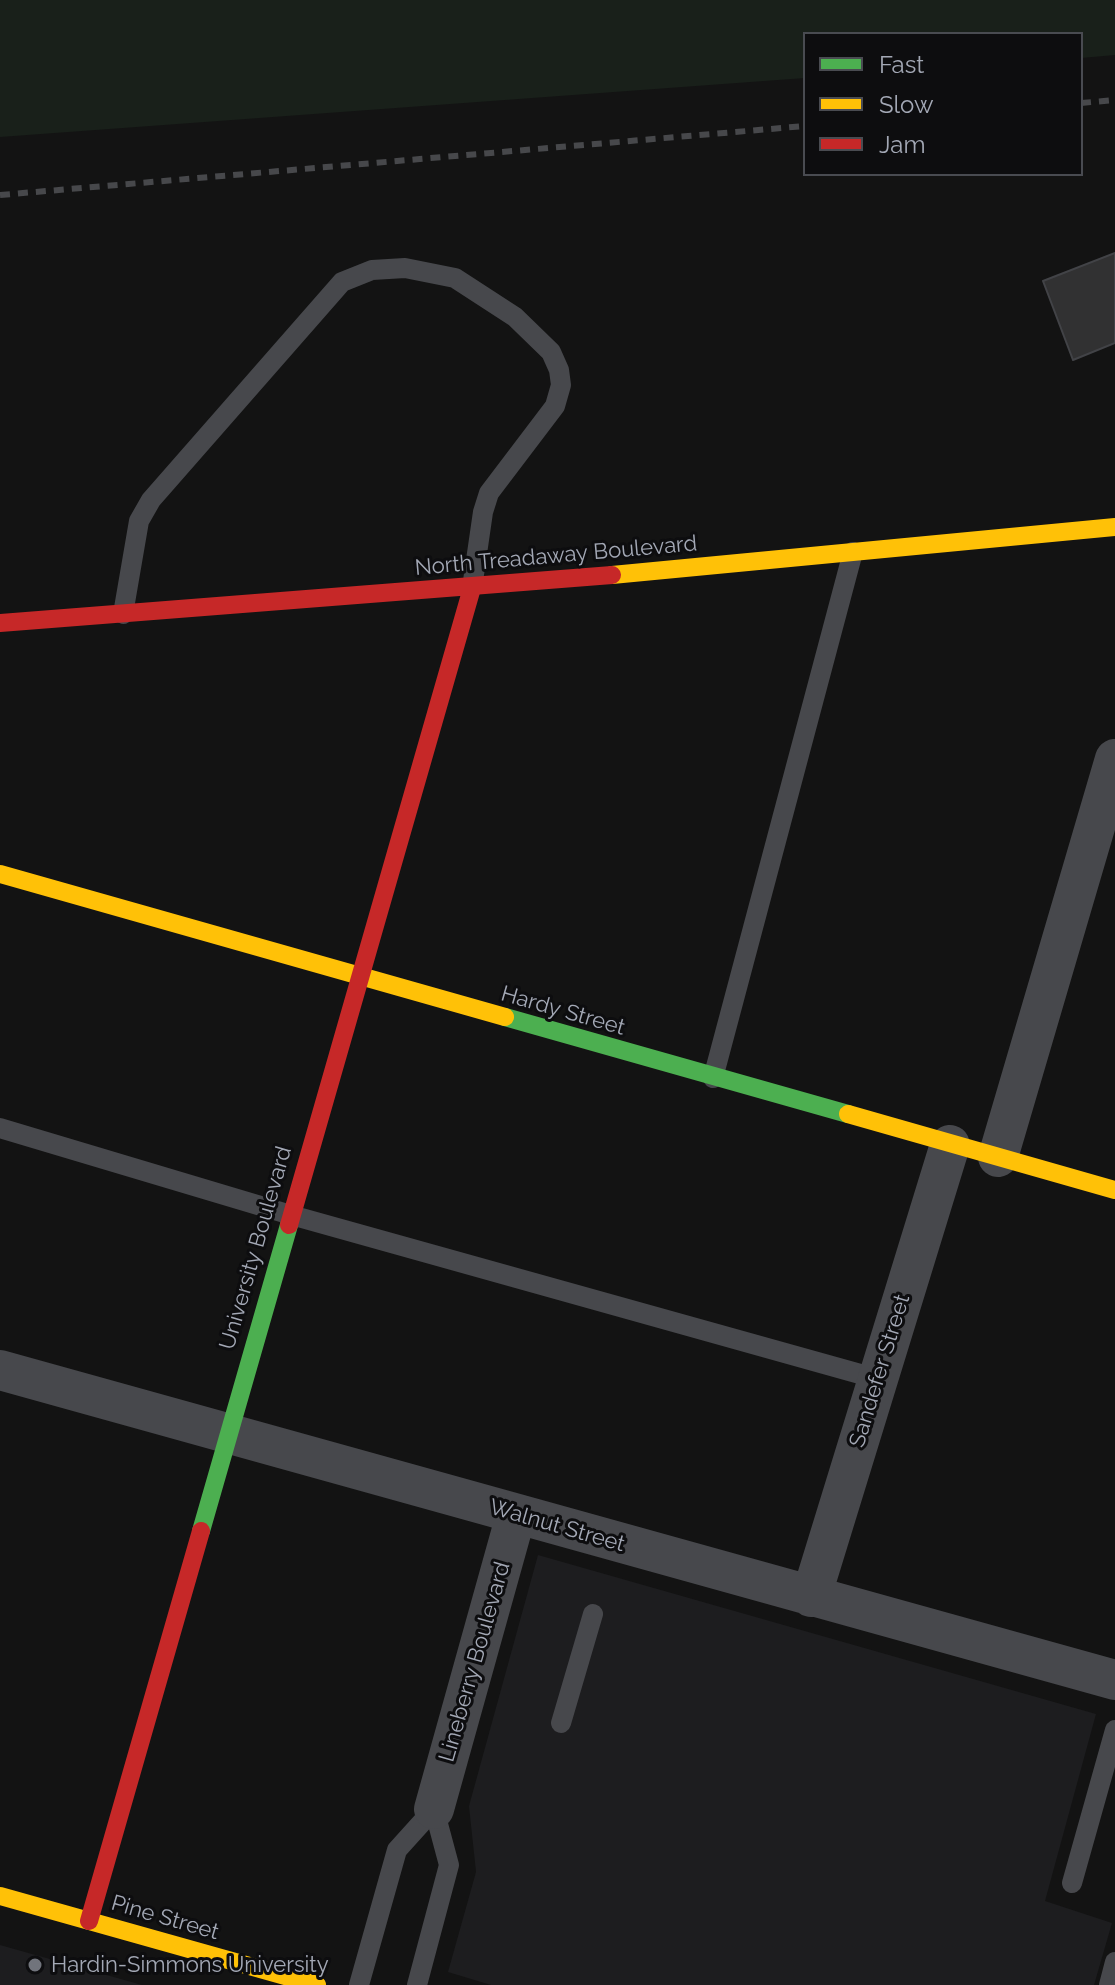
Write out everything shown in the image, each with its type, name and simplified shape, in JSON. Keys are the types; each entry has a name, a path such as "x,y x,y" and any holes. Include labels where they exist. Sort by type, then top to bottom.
{"street":[{"name":"North Treadaway Boulevard","path":"0,623 472,588 1115,527"},
{"name":"University Boulevard","path":"89,1921 472,588"},
{"path":"998,1157 1115,759"},
{"name":"Hardy Street","path":"0,874 360,979 1115,1190"},
{"name":"Sandefer Street","path":"811,1597 950,1145"},
{"name":"Walnut Street","path":"0,1370 1115,1680"},
{"name":"Lineberry Boulevard","path":"434,1809 516,1515"},
{"name":"Pine Street","path":"0,1896 317,1985"}],"lane":[{"path":"123,614 139,521 151,500 342,282 372,270 405,268 455,278 515,317 551,352 559,370 561,385 555,406 489,493 483,512 472,588"},
{"path":"713,1078 853,552"},
{"path":"0,1128 291,1215 878,1379"},
{"path":"561,1723 593,1614"},
{"path":"1072,1883 1114,1737"},
{"path":"417,1985 449,1865 434,1809"},
{"name":"Lineberry Boulevard","path":"359,1985 397,1850 434,1809"},
{"path":"1109,1985 1115,1962"}],"shaded area":[{"path":"0,0 1115,0 1115,55 1083,58 1083,32 803,32 803,78 0,137"},
{"path":"538,1555 1096,1714 1045,1901 1112,1923 1094,1985 491,1985 448,1972 476,1872 469,1806"},
{"name":"Hardin-Simmons University","path":"0,1945 142,1985 0,1985"}],"building":[{"path":"1115,253 1115,343 1073,360 1043,281"}],"railway":[{"path":"1083,103 1115,100"},
{"path":"0,195 803,126"}],"traffic: fast":[{"path":"505,1017 848,1114"},
{"path":"201,1531 289,1225"}],"traffic: slow":[{"path":"612,575 1115,527"},
{"path":"0,874 505,1017"},
{"path":"848,1114 1115,1190"},
{"path":"0,1896 317,1985"}],"traffic: jam":[{"path":"0,623 612,575"},
{"path":"289,1225 472,588"},
{"path":"89,1921 201,1531"}],"place":[{"name":"Hardin-Simmons University","path":"35,1965"}]}
